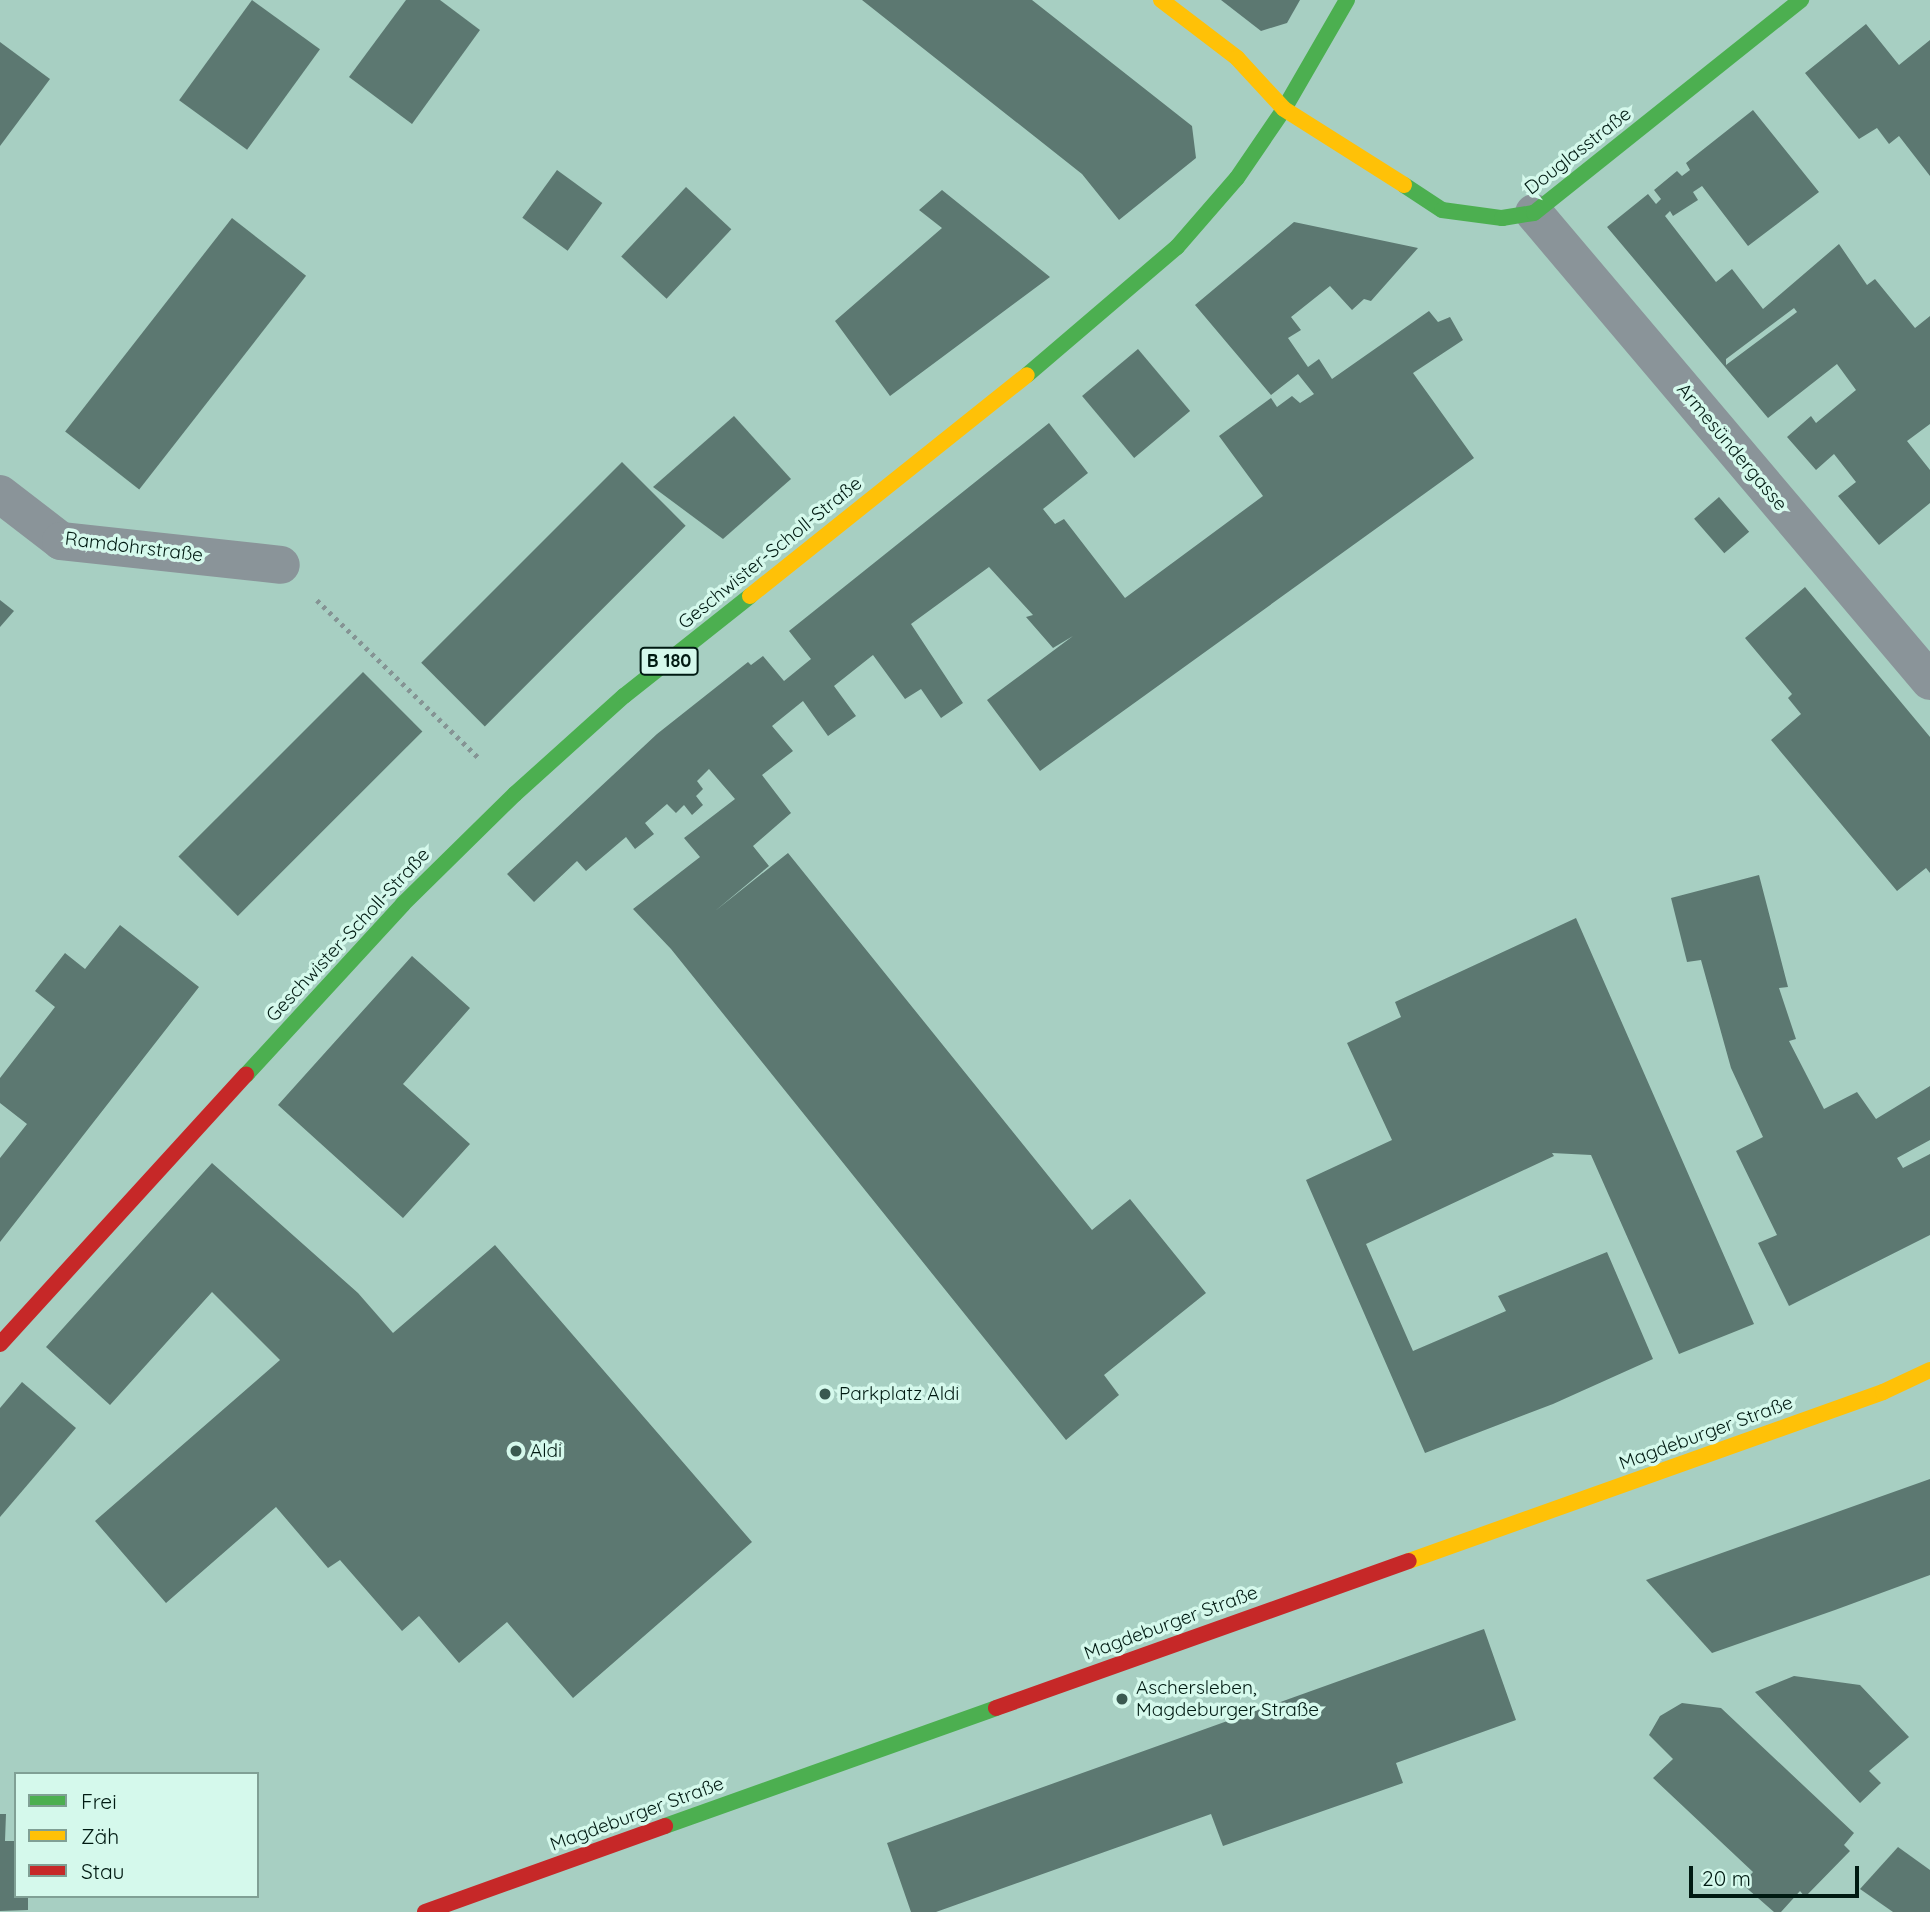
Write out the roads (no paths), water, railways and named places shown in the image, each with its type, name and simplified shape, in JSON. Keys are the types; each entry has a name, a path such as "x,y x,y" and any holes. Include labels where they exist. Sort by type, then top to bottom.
{"street":[{"name":"Douglasstraße","path":"1161,0 1237,58 1284,110 1442,210 1502,218 1534,213 1801,0"},
{"name":"Geschwister-Scholl-Straße","path":"0,1344 402,904 515,794 624,696 1136,285 1210,211 1284,110 1347,0"},
{"name":"Armesündergasse","path":"1534,213 1930,681"},
{"name":"Ramdohrstraße","path":"0,494 61,541 281,565"},
{"name":"Magdeburger Straße","path":"425,1912 1870,1397 1930,1370"}],"place":[{"name":"Parkplatz Aldi","path":"825,1394"},
{"name":"Aldi","path":"516,1451"},
{"name":"Aschersleben, Magdeburger Straße","path":"1122,1699"}]}
